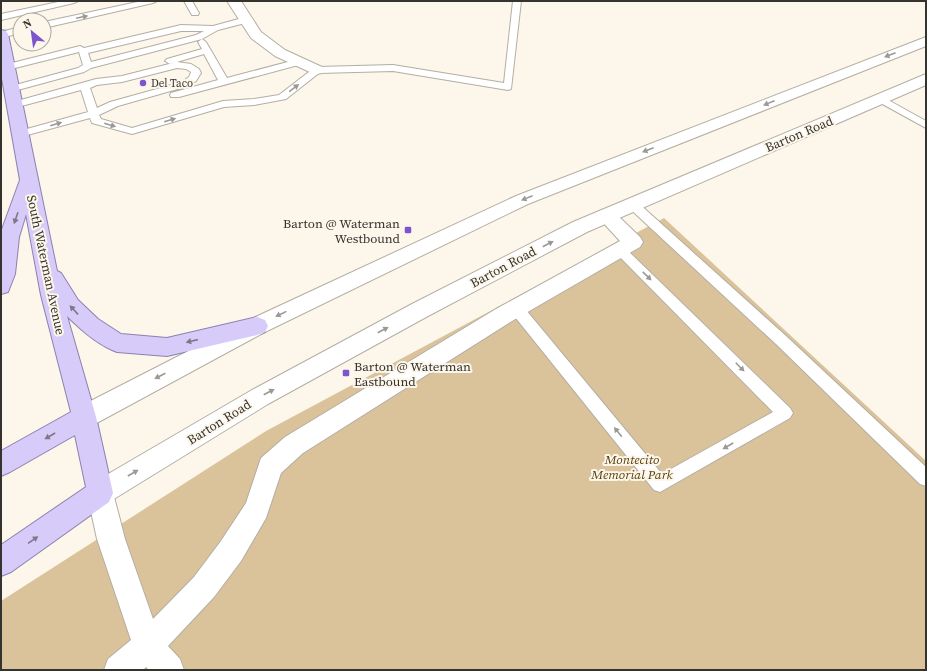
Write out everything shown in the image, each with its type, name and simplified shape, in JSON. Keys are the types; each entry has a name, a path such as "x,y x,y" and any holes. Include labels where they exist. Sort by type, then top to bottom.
{"main road":[{"path":"234,1 256,35 280,53 316,70"},
{"name":"South Waterman Avenue","path":"1,34 28,181 45,263 73,383 84,417 100,493"},
{"path":"1,464 84,417 257,326 522,200 926,41"},
{"name":"Barton Road","path":"100,493 267,393 427,306 580,227 926,79"},
{"path":"1,286 5,274 9,236 28,181"},
{"path":"119,670 147,658 232,551 257,509 270,466 294,445 516,308 633,242 606,216"},
{"path":"45,263 71,306 90,325 117,344 167,347 257,326"},
{"path":"1,562 100,493 111,539 147,658 169,670"}],"lane":[{"path":"1,17 74,1"},
{"path":"52,23 153,1"},
{"path":"188,1 195,13"},
{"path":"85,87 96,121 132,131 223,104 254,102 282,96 316,70 393,68 508,87 517,1"},
{"path":"7,67 181,28 214,28 246,20"},
{"path":"11,89 81,70 88,66 199,37 214,28"},
{"path":"1,34 12,32"},
{"path":"199,37 224,82"},
{"path":"83,51 88,66"},
{"path":"14,105 85,87 120,74 206,51"},
{"path":"20,134 93,114 114,112 298,62"},
{"path":"93,114 114,104 185,84 193,79 196,75 196,71 188,66 177,65 122,79 96,82"},
{"path":"881,99 926,125"},
{"path":"632,204 781,340 926,478"},
{"path":"516,308 660,484 785,413 619,249"}],"green space":[{"name":"Montecito Memorial Park","path":"664,218 926,461 926,670 1,670 1,601 266,431"}],"place":[{"name":"Del Taco","path":"143,83"},
{"name":"Barton @ Waterman Westbound","path":"408,230"},
{"name":"Barton @ Waterman Eastbound","path":"346,373"}]}
